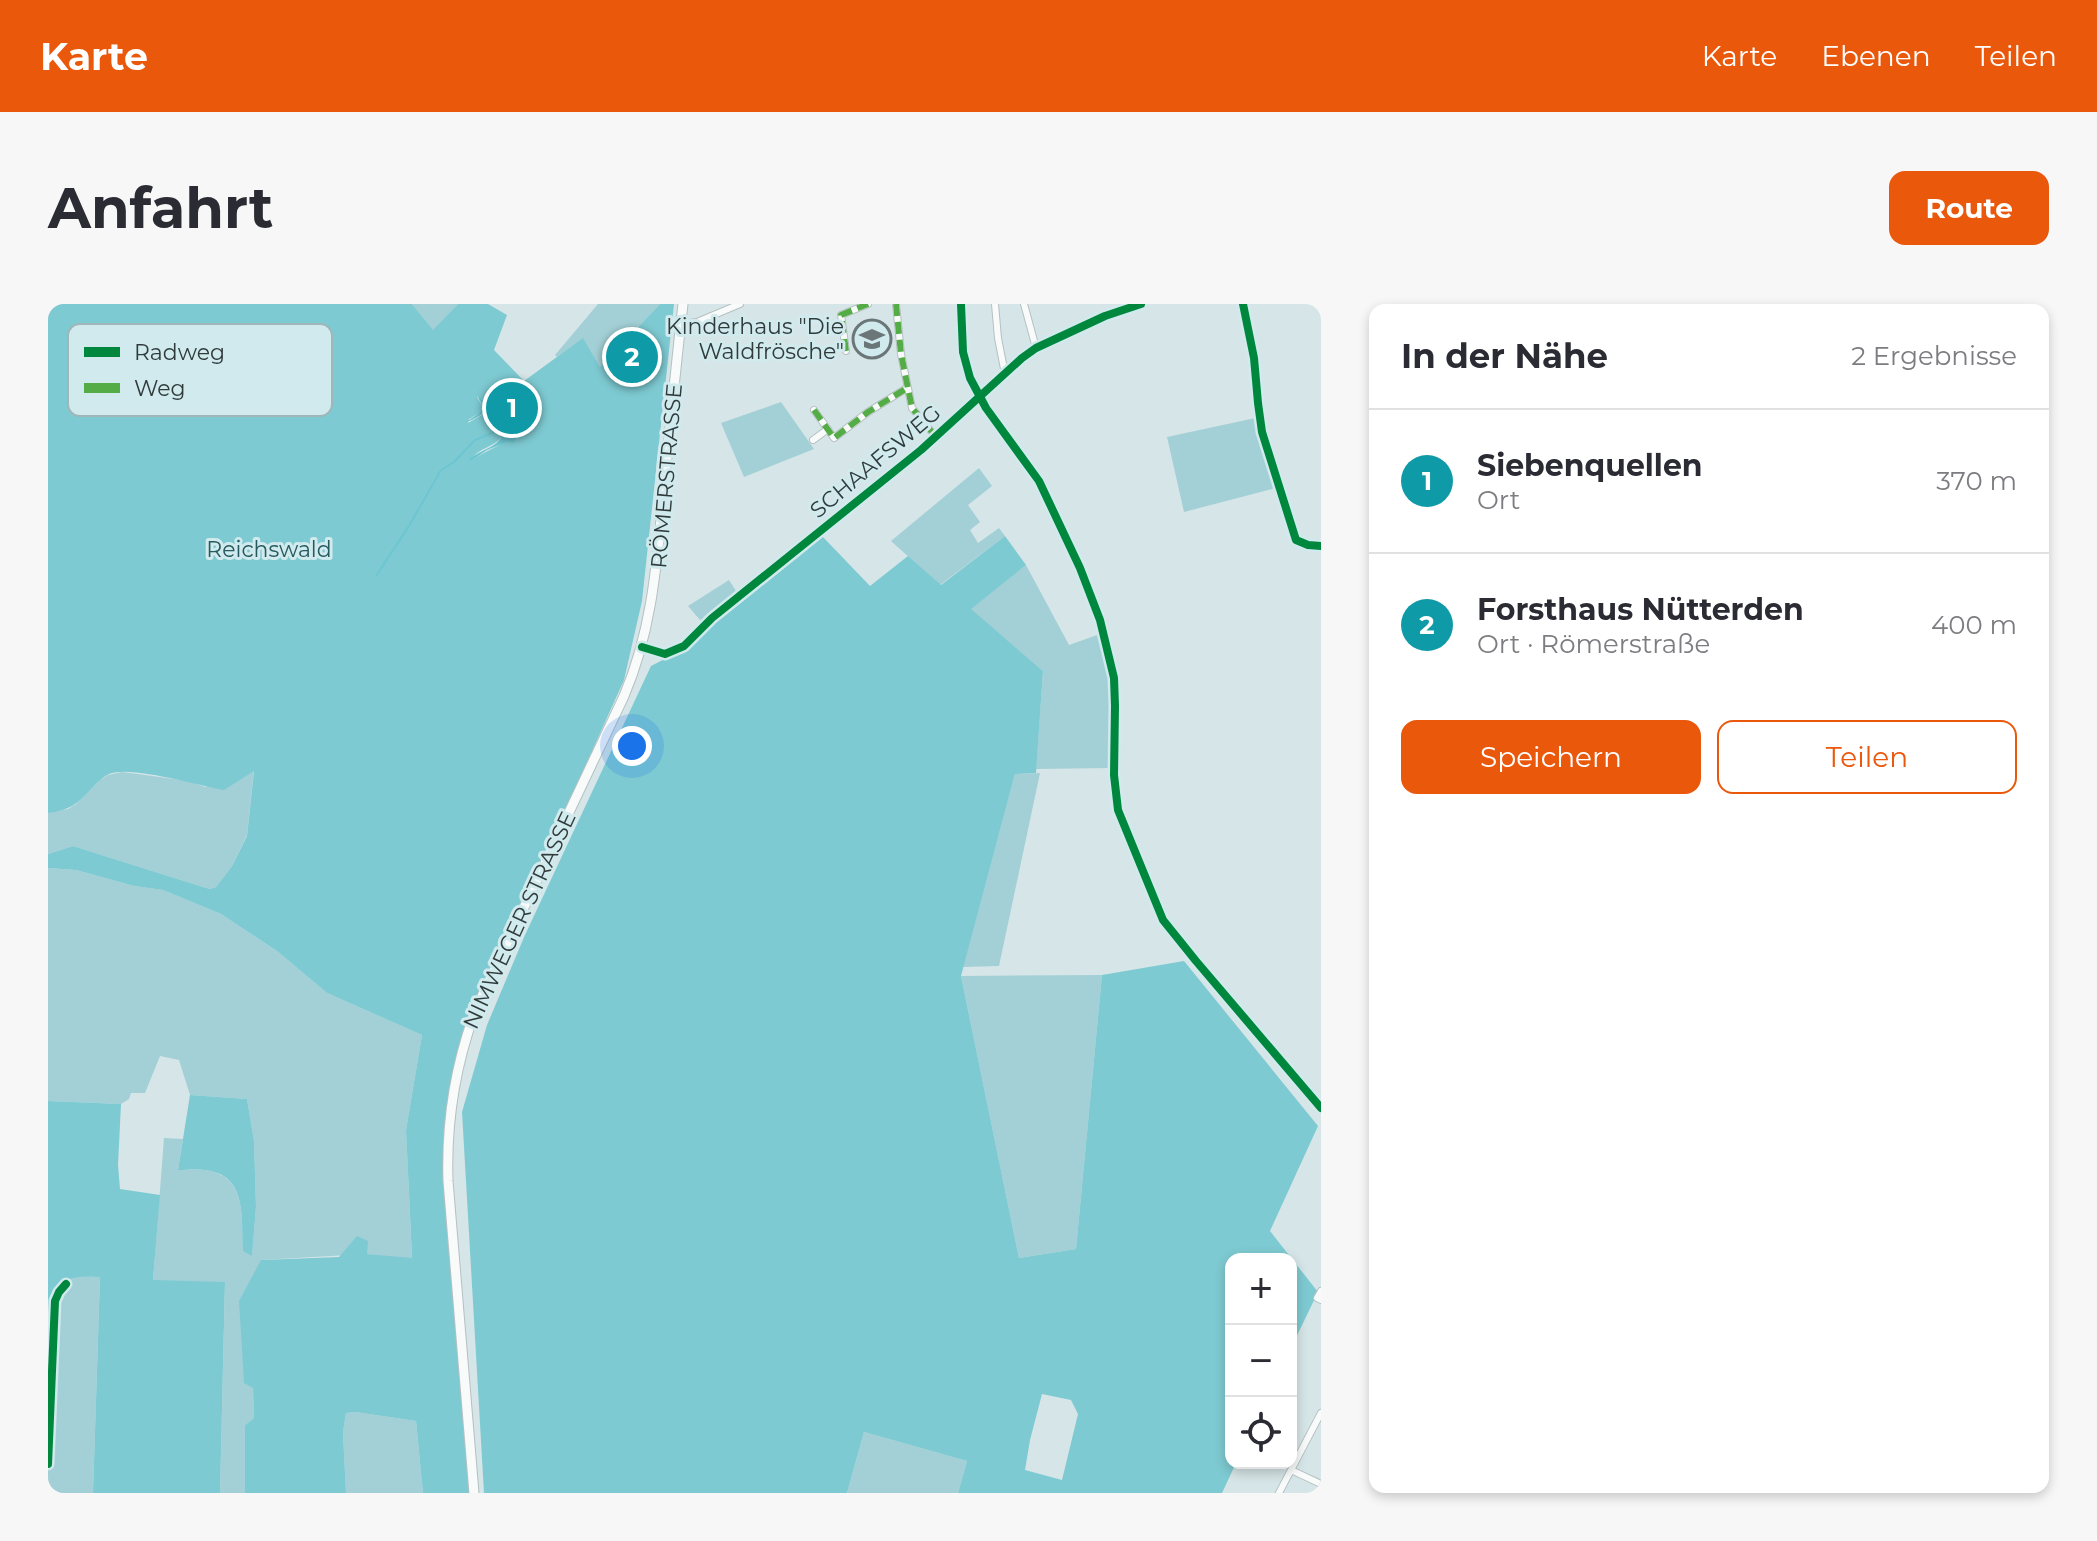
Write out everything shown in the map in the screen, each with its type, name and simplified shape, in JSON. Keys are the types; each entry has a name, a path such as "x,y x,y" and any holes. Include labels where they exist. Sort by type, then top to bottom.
{"main road":[{"name":"RÖMERSTRASSE","path":"642,647 655,582 683,304"},
{"name":"NIMWEGER STRASSE","path":"474,1493 448,1181 448,1131 457,1068 476,1009 624,696 642,647"}],"street":[{"path":"681,324 697,322 740,304"},
{"path":"846,351 841,315 868,304"},
{"path":"896,304 901,354 912,408 936,437"},
{"path":"961,304 966,368 970,378 986,408 1039,481 1093,600 1114,678 1114,775 1118,810 1163,920 1321,1108"},
{"path":"995,304 1005,374"},
{"path":"1024,304 1036,348"},
{"name":"SCHAAFSWEG","path":"642,647 665,654 684,646 724,608 936,437 1036,348 1115,308 1141,304"},
{"path":"1243,304 1254,358 1262,432 1271,463 1296,540 1321,546"},
{"path":"814,410 834,438 907,388"},
{"path":"813,440 828,429"},
{"path":"48,1464 55,1301 66,1284"},
{"path":"1279,1493 1321,1413"},
{"path":"1291,1470 1321,1484"}],"shaded area":[{"path":"412,304 458,304 433,331"},
{"path":"598,304 660,304 600,367 583,339 557,357 555,355"},
{"path":"504,392 514,394 504,404 506,409 511,410 511,404 518,395 536,407 537,420 534,423 507,425 505,428 515,432 515,442 509,441 487,450 471,461 473,456 498,442 503,433 500,430 503,421 507,419 493,410 466,422 483,407 477,395 490,405 493,395 501,399"},
{"path":"781,402 814,449 744,477 721,423"},
{"path":"1260,417 1280,487 1184,512 1167,437"},
{"path":"979,468 992,486 968,505 980,522 970,530 978,543 999,528 1005,536 940,585 891,541"},
{"path":"1026,565 1069,645 1100,634 1110,675 1110,768 1036,769 1043,671 970,609"},
{"path":"729,580 736,591 701,621 688,606"},
{"path":"254,769 247,835 232,866 216,887 210,889 73,846 48,854 48,813 76,804 108,775 122,772 188,781 205,787"},
{"path":"1040,773 999,966 963,967 1015,774"},
{"path":"48,868 76,870 134,886 163,890 221,914 277,951 327,993 422,1035 406,1130 412,1259 366,1254 261,1260 254,1418 245,1425 245,1493 220,1493 225,1283 153,1281 164,1138 183,1139 178,1170 218,1174 235,1189 241,1212 243,1251 252,1255 256,1207 254,1141 247,1099 190,1095 179,1060 160,1056 145,1093 131,1093 129,1099 121,1104 48,1101"},
{"path":"1102,975 1076,1249 1019,1258 961,976"},
{"path":"74,1276 100,1277 93,1493 48,1493 52,1303 60,1287"},
{"path":"346,1413 416,1421 423,1493 346,1493 343,1432"},
{"path":"864,1432 967,1461 958,1493 847,1493"}],"green space":[{"name":"Reichswald","path":"48,304 412,304 433,330 458,304 488,304 507,315 494,350 524,381 583,338 600,367 660,304 674,304 642,601 624,680 476,1009 448,1131 473,1493 423,1493 416,1421 355,1412 346,1413 343,1432 346,1493 245,1493 245,1425 254,1418 253,1388 244,1383 239,1301 261,1260 339,1257 357,1236 368,1241 367,1254 412,1258 406,1130 422,1035 327,993 277,951 221,914 163,890 134,886 76,870 48,868 48,854 73,846 210,889 216,887 232,866 247,836 254,771 224,790 149,774 109,774 74,805 48,813","holes":["478,396 490,405 493,401 509,402 504,404 509,411 511,404 537,407 538,418 534,423 507,425 505,428 515,432 511,437 471,461 477,453 503,435 501,425 507,419 501,411 492,409 468,423 483,407"]},
{"path":"822,536 870,586 908,556 941,585 1005,536 1026,565 971,609 1043,671 1036,773 1015,774 961,976 1019,1258 1076,1249 1102,975 1184,961 1318,1126 1270,1231 1287,1253 1225,1253 1225,1469 1233,1469 1222,1493 958,1493 967,1461 864,1432 847,1493 484,1493 462,1112 487,1025 525,935 651,666 682,650","holes":["1042,1394 1071,1400 1078,1414 1062,1480 1025,1470"]},
{"path":"190,1095 247,1099 254,1141 256,1207 252,1256 243,1251 239,1200 228,1180 218,1173 204,1170 178,1170"},
{"path":"48,1101 121,1104 120,1189 160,1195 153,1280 225,1282 220,1493 93,1493 100,1277 75,1277 65,1282 56,1294 52,1303 48,1387"},
{"path":"1297,1265 1318,1292 1297,1336"}],"waterway":[{"path":"376,576 441,470 454,462 475,440 500,430"}],"marked path":[{"path":"846,351 841,315 868,304"},
{"path":"896,304 901,354 912,408 936,437"},
{"path":"814,410 834,438 907,388"}],"cycle path":[{"path":"961,304 963,352 970,378 986,408 1039,481 1080,568 1100,620 1114,678 1114,775 1118,810 1163,920 1321,1108"},
{"path":"642,647 665,654 684,646 712,618 921,450 1036,348 1105,316 1141,304"},
{"path":"1243,304 1254,358 1262,432 1296,540 1321,546"},
{"path":"48,1464 55,1301 66,1284"}],"place":[{"name":"Kinderhaus \"Die Waldfrösche\"","path":"872,339"},
{"name":"Forsthaus Nütterden","path":"632,357"},
{"name":"Siebenquellen","path":"512,408"}]}
